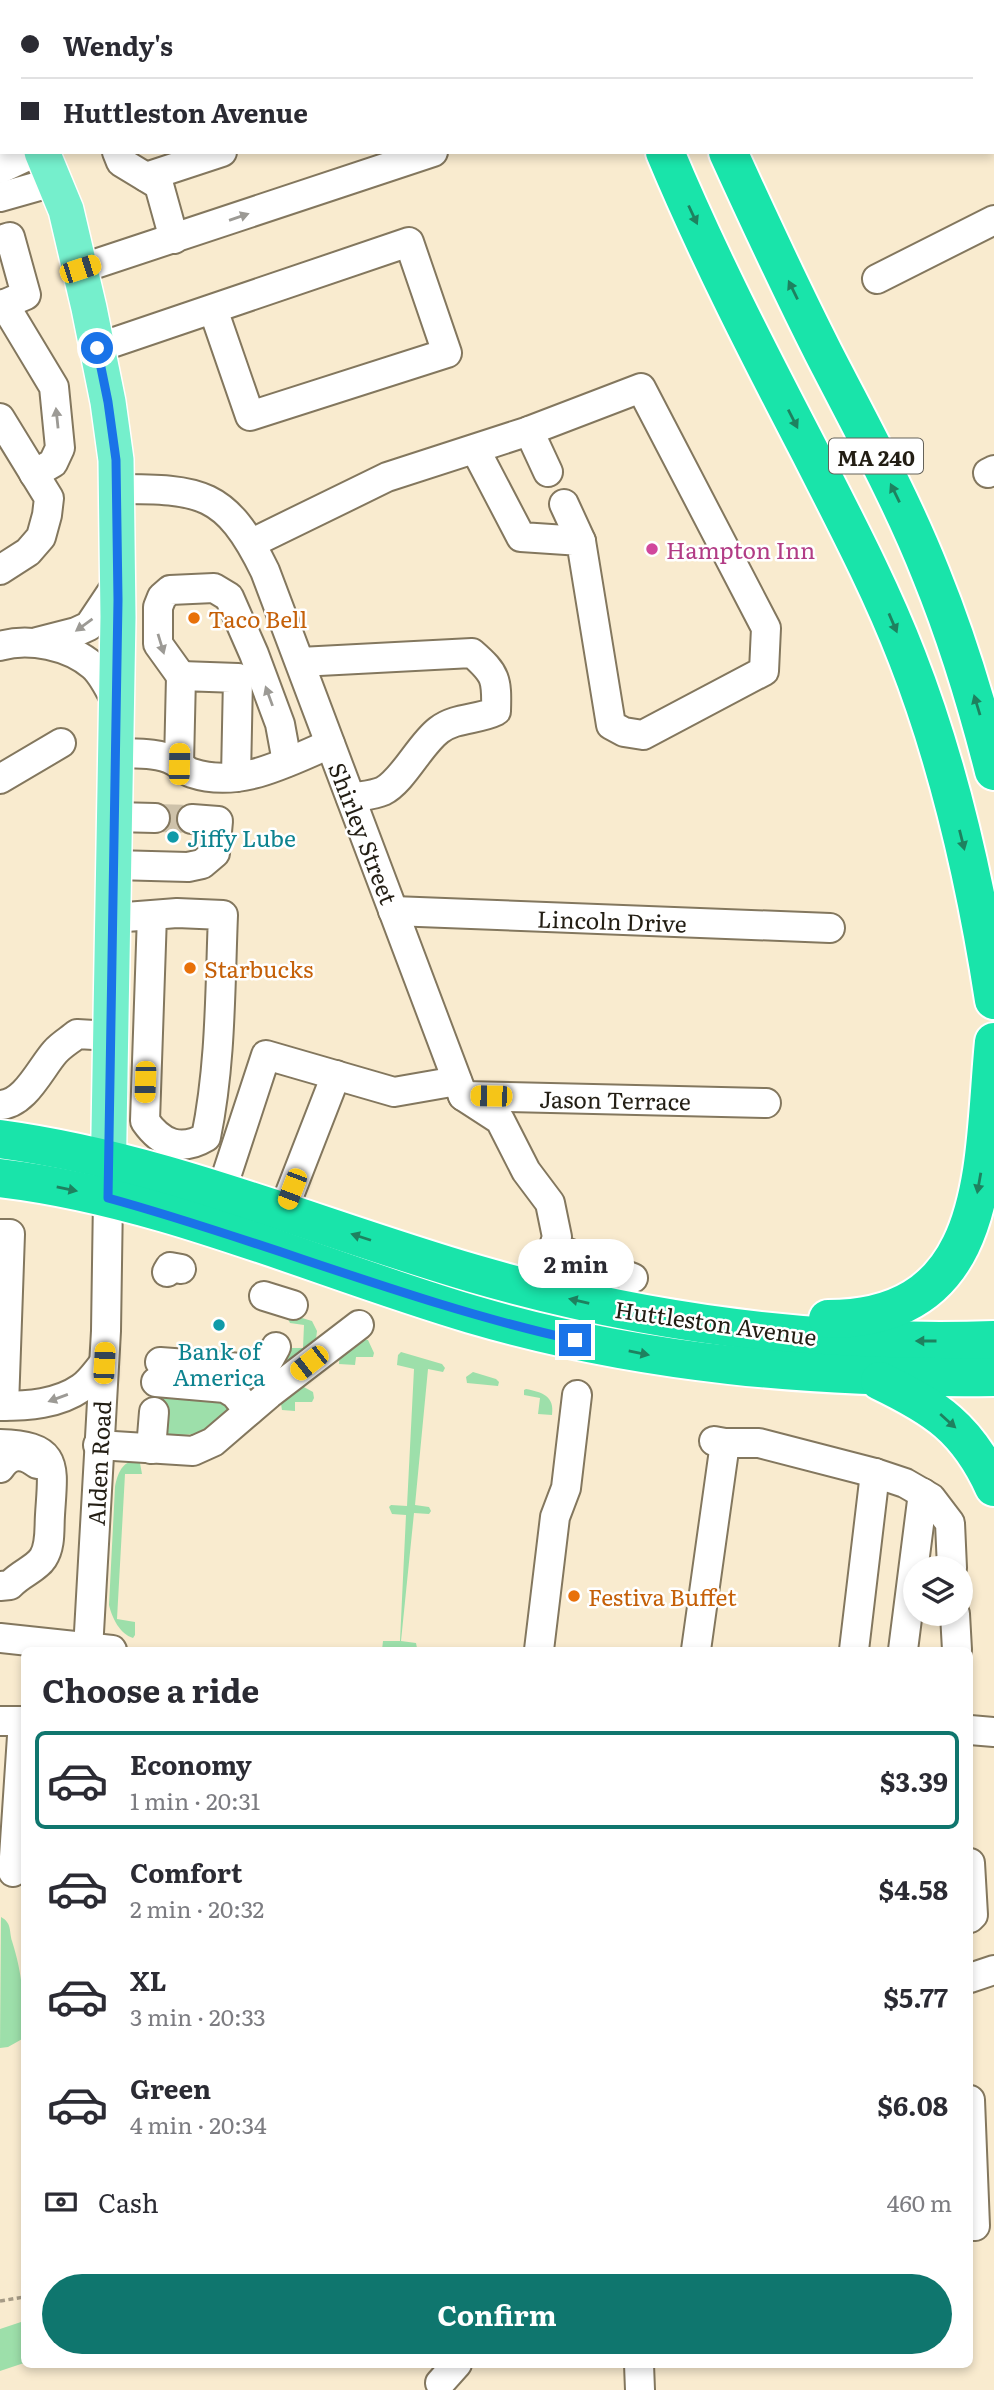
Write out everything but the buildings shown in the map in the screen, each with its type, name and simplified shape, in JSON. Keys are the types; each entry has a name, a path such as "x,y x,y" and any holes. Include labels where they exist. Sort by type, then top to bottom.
{"highway":[{"name":"MA 240","path":"666,154 723,279 849,527 907,657 932,727 950,793 983,933 994,1000"},
{"name":"MA 240","path":"728,154 931,572 962,654 994,771"},
{"path":"682,1322 866,1317 901,1306 933,1283 963,1244 973,1214 981,1174 994,1042"},
{"name":"Huttleston Avenue","path":"8,1140 61,1147 109,1158 217,1190 471,1273 539,1291 682,1322 854,1340 994,1340"},
{"name":"Huttleston Avenue","path":"0,1178 108,1198 210,1228 443,1306 542,1333 692,1362 868,1375 994,1377"},
{"path":"868,1375 925,1403 956,1428 981,1460 994,1487"}],"main road":[{"name":"Alden Road","path":"43,162 66,210 97,348 116,460 117,702 108,1198"}],"street":[{"path":"118,154 121,162 159,185 174,239"},
{"path":"146,177 216,154"},
{"path":"80,269 427,154"},
{"path":"0,169 43,162"},
{"path":"0,197 43,162"},
{"path":"877,279 994,220"},
{"path":"0,240 10,237 26,295 2,305 54,387 60,448 53,463 34,474"},
{"path":"97,348 409,242 447,353 250,416 213,309"},
{"path":"251,543 387,477 529,431 641,388 766,628 764,671 643,734 624,732 611,725 581,541 564,504"},
{"path":"0,418 49,498 41,537 28,552 0,570"},
{"path":"529,431 548,472"},
{"path":"475,449 521,537 581,541"},
{"name":"Shirley Street","path":"116,489 189,492 213,501 234,519 251,543 265,571 300,662 460,1088"},
{"path":"34,643 89,626 117,584"},
{"path":"179,764 181,676 158,643 158,607 162,597 170,590 214,588 229,597 254,654 280,724 287,762"},
{"path":"0,646 34,643 75,653 94,667 117,702"},
{"path":"300,662 472,653 489,668 497,685 496,711 485,717 450,723 437,731 384,790 351,798"},
{"path":"181,676 238,678 236,778"},
{"path":"0,779 61,743"},
{"path":"116,753 159,756 174,760 190,773 228,779 256,775 330,744"},
{"path":"115,817 155,818"},
{"path":"114,865 188,867 202,864 215,853 205,820"},
{"name":"Lincoln Drive","path":"393,911 830,928"},
{"path":"113,918 164,914 223,915 234,920 217,1190"},
{"path":"164,914 144,1109 145,1121 154,1134 182,1145 195,1143 206,1137 217,1058 223,915"},
{"path":"8,1140 11,1100 57,1050 77,1034 111,1036"},
{"name":"Jason Terrace","path":"217,1190 266,1055 394,1092 460,1088 766,1103"},
{"path":"283,1211 336,1075"},
{"path":"460,1088 500,1120 526,1171 550,1203 557,1237 539,1291"},
{"name":"Alden Road","path":"96,1647 98,1445 104,1363 108,1198"},
{"path":"0,1234 10,1234 2,1406 28,1406 59,1399 82,1387 104,1363"},
{"path":"555,1248 633,1278"},
{"path":"98,1445 199,1450 213,1442 359,1325"},
{"path":"249,1411 235,1394 225,1388 158,1372 256,1369 266,1365 276,1348"},
{"path":"539,1647 555,1517 566,1488 577,1395"},
{"path":"151,1449 154,1412"},
{"path":"696,1647 720,1442 759,1443 905,1483 932,1498 950,1523 951,1556"},
{"path":"0,1444 32,1447 44,1456 51,1468 48,1546 43,1559 17,1576"},
{"path":"0,1468 9,1458 23,1456 36,1463 42,1473 37,1547 17,1576"},
{"path":"855,1647 875,1473"},
{"path":"903,1647 923,1493"},
{"path":"956,1626 957,1647"},
{"path":"0,1638 79,1647"},
{"path":"0,1721 21,1721"},
{"path":"973,1730 994,1732"},
{"path":"12,1874 21,1749"},
{"path":"973,1977 994,1970"},
{"path":"973,2139 979,2218"},
{"path":"639,2368 640,2390"}],"path":[{"path":"0,2301 21,2298"}],"green space":[{"path":"292,1315 312,1321 317,1331 316,1339 277,1373 275,1371 283,1364 290,1348 303,1348 304,1325 290,1323 288,1319"},
{"path":"358,1339 368,1340 373,1357 356,1357 355,1365 339,1364 340,1349"},
{"path":"401,1352 442,1364 445,1368 443,1372 428,1369 415,1505 429,1507 431,1511 429,1514 414,1513 401,1641 416,1643 417,1647 382,1647 383,1641 400,1641 406,1515 392,1514 389,1507 407,1506 414,1369 397,1365"},
{"path":"473,1372 496,1379 498,1386 467,1383 466,1377"},
{"path":"302,1386 313,1392 312,1402 295,1402 295,1411 282,1410 281,1404"},
{"path":"526,1389 549,1399 552,1415 538,1414 540,1398 524,1395"},
{"path":"220,1392 232,1408 210,1427 197,1433 179,1435 164,1435 158,1428 161,1396"},
{"path":"133,1461 140,1463 142,1474 125,1474 117,1619 135,1622 133,1638 117,1625 109,1605 115,1487 118,1474"},
{"path":"1,1917 9,1925 21,1977 21,2040 0,2048"},
{"path":"21,2322 21,2364 0,2371 0,2329"}],"tunnel":[{"path":"155,818 192,819"}],"place":[{"name":"Hampton Inn","path":"652,549"},
{"name":"Taco Bell","path":"194,618"},
{"name":"Jiffy Lube","path":"173,837"},
{"name":"Starbucks","path":"190,968"},
{"name":"Bank of America","path":"219,1325"},
{"name":"Festiva Buffet","path":"574,1596"}],"route":[{"path":"97,348 116,460 118,600 108,1198 210,1228 443,1306 575,1340"}]}
